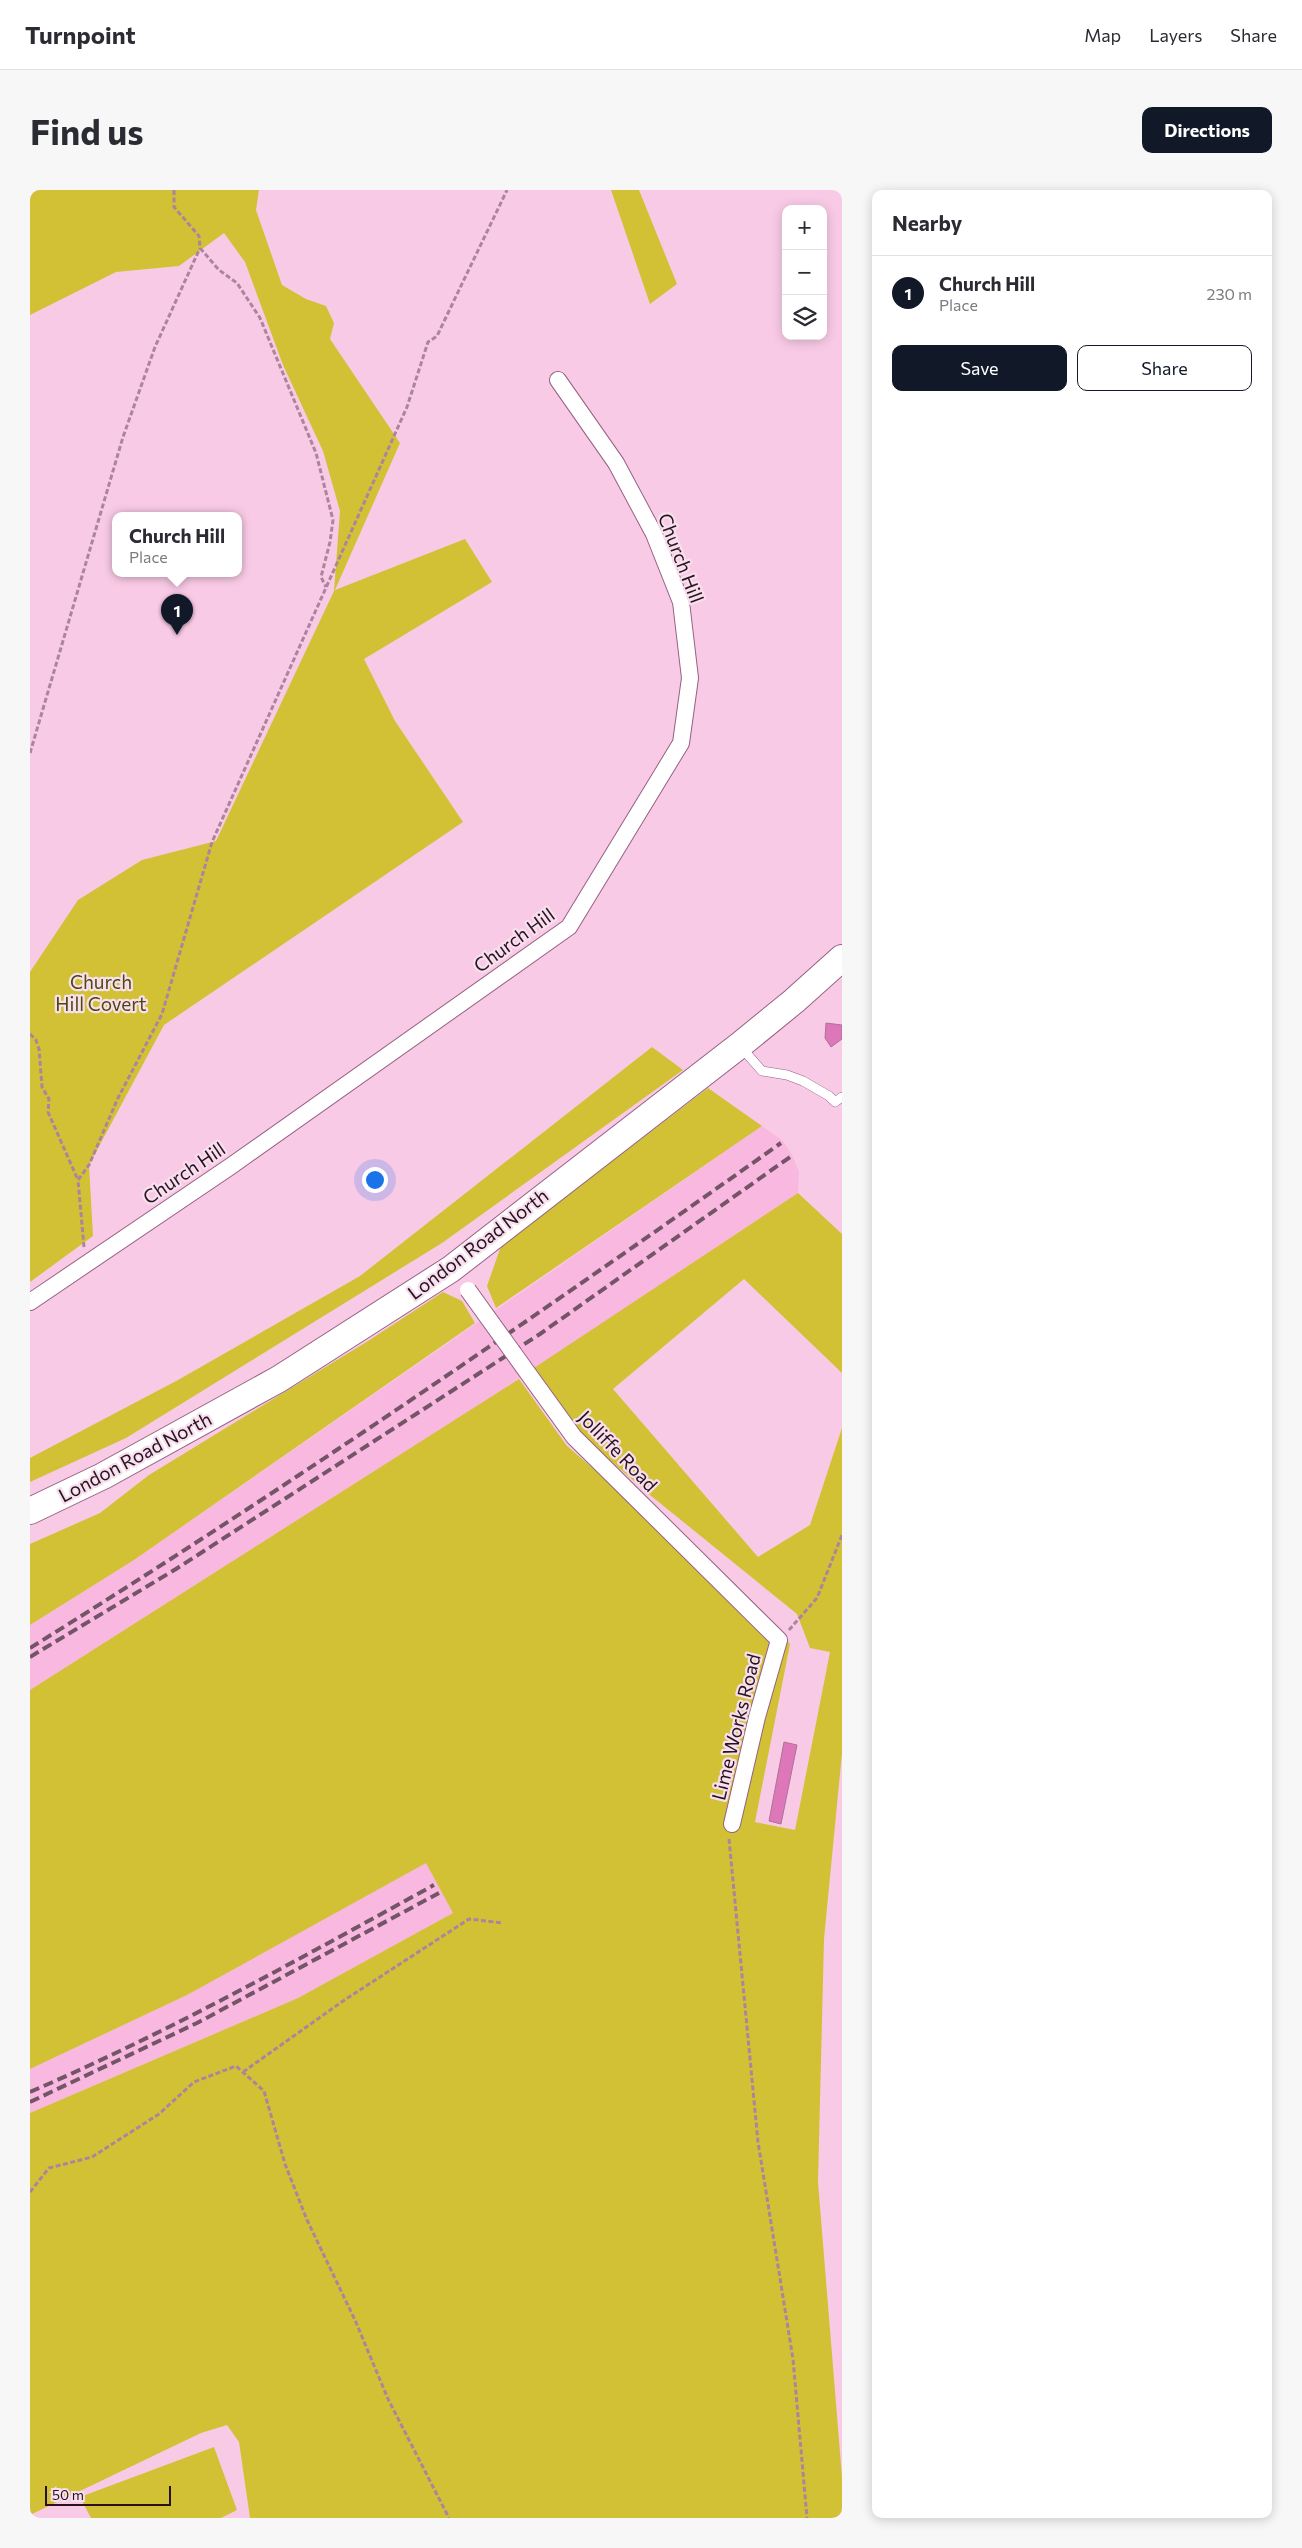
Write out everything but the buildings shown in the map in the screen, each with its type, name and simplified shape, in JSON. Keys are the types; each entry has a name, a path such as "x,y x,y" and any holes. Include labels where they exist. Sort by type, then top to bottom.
{"main road":[{"name":"London Road North","path":"30,1511 103,1476 279,1378 451,1269 740,1045 794,1001 842,958"}],"street":[{"name":"Church Hill","path":"30,1302 85,1262 231,1166 569,927 680,743 690,678 681,602 654,534 616,462 558,380"},
{"name":"Jolliffe Road","path":"451,1269 574,1437 780,1640"},
{"name":"Lime Works Road","path":"732,1824 757,1717 780,1640"}],"lane":[{"path":"740,1045 762,1071 802,1080 829,1096 835,1102 842,1097"}],"path":[{"path":"30,753 123,437 155,346 200,248 199,236 174,207 174,190"},
{"path":"78,1180 89,1165 118,1098 162,1014 212,842 408,407 428,342 437,336 507,190"},
{"path":"200,248 219,270 237,283 260,318 316,454 333,520 330,542 321,578 326,587"},
{"path":"30,1034 36,1040 39,1049 42,1087 49,1099 48,1112 78,1180 85,1262"},
{"path":"780,1640 817,1598 842,1536"},
{"path":"728,1844 758,2142 793,2359 807,2518"},
{"path":"243,2072 343,2000 469,1919 502,1923"},
{"path":"30,2192 49,2168 92,2157 159,2114 194,2082 236,2066 264,2091 285,2164 307,2220 355,2320 388,2399 449,2518"}],"shaded area":[{"path":"762,1126 783,1141 792,1155 799,1172 798,1193 482,1403 30,1690 30,1625 134,1560"},
{"path":"426,1862 453,1913 298,1998 30,2113 30,2069 187,1995"}],"green space":[{"name":"Church Hill Covert","path":"30,190 259,190 256,210 282,285 306,299 326,306 334,323 330,339 400,443 335,590 465,539 492,582 364,659 395,721 463,822 164,1025 89,1165 93,1236 30,1282 30,972 78,900 142,860 216,841 334,591 340,511 323,451 283,365 245,262 224,233 179,266 116,272 30,315"},
{"path":"611,190 639,190 677,284 650,304"},
{"path":"652,1047 683,1070 442,1243 126,1438 30,1482 30,1458 178,1380 360,1276"},
{"path":"708,1088 762,1126 496,1308 487,1286 501,1246"},
{"path":"798,1193 842,1234 842,1373 744,1279 613,1389 758,1557 810,1525 842,1428 842,1753 824,1939 818,2182 842,2477 842,2518 250,2518 239,2442 227,2425 201,2433 30,2515 30,2113 298,1998 453,1913 426,1863 187,1995 30,2069 30,1690 519,1379 567,1446 775,1625 790,1644 755,1822 795,1830 830,1652 810,1648 797,1614 650,1495 580,1434 534,1368"},
{"path":"443,1292 462,1301 475,1323 134,1560 30,1625 30,1544 100,1513 149,1475 368,1341"},
{"path":"214,2447 237,2510 221,2518 91,2518 80,2497"}],"railway":[{"path":"30,1648 126,1588 409,1401 781,1143"},
{"path":"30,1657 176,1569 540,1334 790,1157"},
{"path":"30,2092 133,2045 184,2019 434,1885"},
{"path":"30,2102 197,2023 439,1893"}],"place":[{"name":"Church Hill","path":"177,635"}]}
